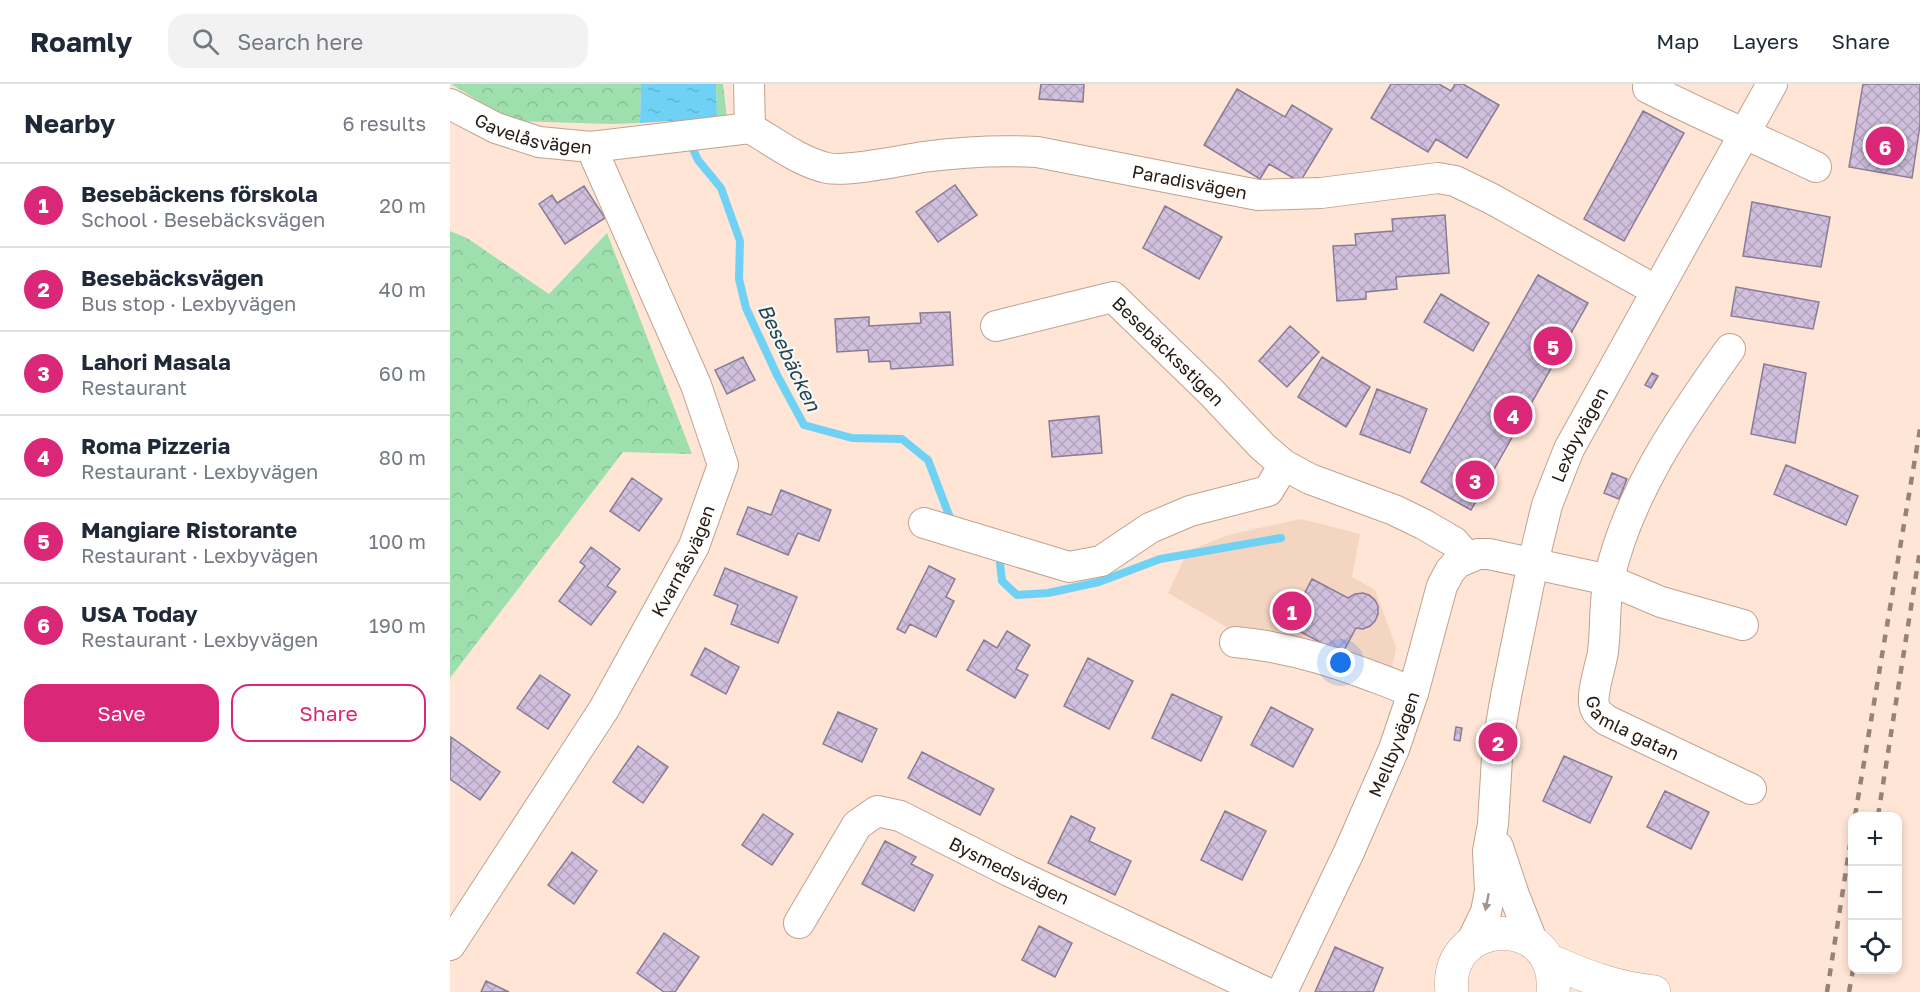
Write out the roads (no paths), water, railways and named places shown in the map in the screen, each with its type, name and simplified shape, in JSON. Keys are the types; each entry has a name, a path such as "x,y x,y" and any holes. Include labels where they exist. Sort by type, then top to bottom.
{"main road":[{"path":"1452,992 1455,963 1462,952 1471,943 1489,934 1502,933 1521,936 1541,951 1587,977 1618,988 1654,992"},
{"path":"1541,951 1553,976 1553,992"}],"street":[{"path":"749,84 750,128"},
{"name":"Lexbyvägen","path":"1471,943 1486,912 1490,891 1488,851 1493,824 1493,792 1498,742 1533,563 1547,505 1569,449 1772,84"},
{"path":"1648,88 1717,123 1744,133 1816,167"},
{"name":"Gavelåsvägen","path":"450,104 507,132 539,141 591,147 750,128"},
{"name":"Paradisvägen","path":"750,128 806,160 828,168 1001,150 1037,152 1258,195 1322,193 1438,178 1455,181 1492,199 1657,291"},
{"name":"Kvarnåsvägen","path":"450,945 604,709 694,546 723,465 696,385 591,147"},
{"name":"Besebäcksstigen","path":"996,326 1113,297 1211,392 1262,446 1284,465"},
{"name":"Gamla gatan","path":"1730,349 1694,399 1645,481 1624,530 1609,580 1602,653 1593,701 1596,711 1606,720 1751,789"},
{"path":"924,523 1069,567 1101,561 1150,528 1190,511 1268,491 1284,465 1310,479 1394,510 1454,542 1467,557 1489,554 1609,580 1661,602 1743,625"},
{"name":"Mellbyvägen","path":"1282,992 1385,770 1413,693 1443,586 1450,571 1467,557"},
{"path":"1235,642 1266,645 1334,662 1413,693"},
{"name":"Bysmedsvägen","path":"799,923 858,825 877,812 900,816 1009,872 1265,992"},
{"name":"Lexbyvägen","path":"1493,824 1505,871 1541,951"}],"water":[{"path":"641,84 716,84 717,118 640,123"}],"waterway":[{"name":"Besebäcken","path":"679,120 698,160 721,188 740,241 739,279 746,308 777,375 804,425 852,438 902,439 928,460 952,523"},
{"name":"Besebäcken","path":"1000,563 1002,581 1017,595 1048,593 1099,582 1160,559 1281,538"}],"railway":[{"path":"1856,812 1920,429"},
{"path":"1879,812 1920,550"},
{"path":"1827,992 1848,858"},
{"path":"1849,992 1852,974"}],"place":[{"name":"USA Today","path":"1885,146"},
{"name":"Mangiare Ristorante","path":"1553,346"},
{"name":"Roma Pizzeria","path":"1513,415"},
{"name":"Lahori Masala","path":"1475,480"},
{"name":"Besebäckens förskola","path":"1292,611"},
{"name":"Besebäcksvägen","path":"1498,742"}]}
